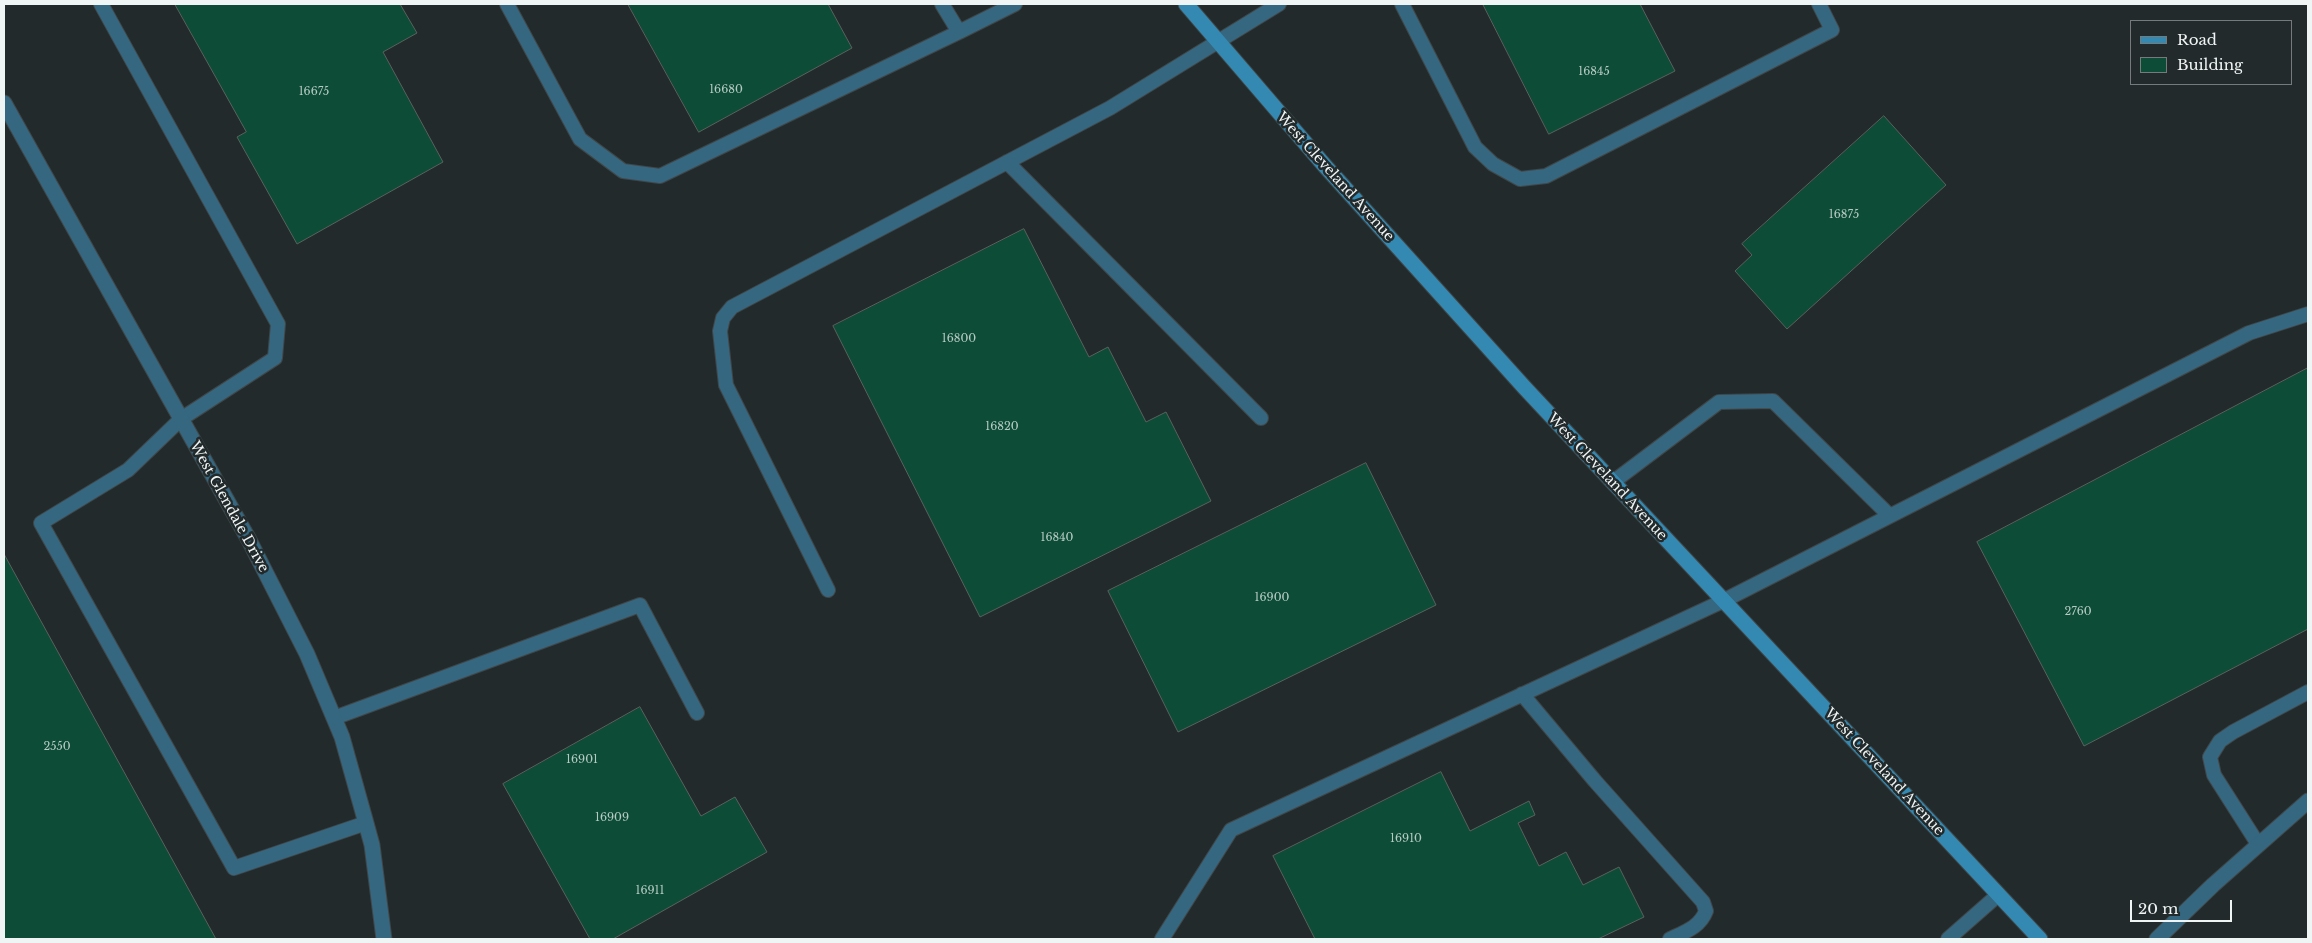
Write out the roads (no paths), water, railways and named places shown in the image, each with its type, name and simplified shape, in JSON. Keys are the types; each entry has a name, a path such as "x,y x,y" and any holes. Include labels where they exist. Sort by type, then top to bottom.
{"main road":[{"name":"West Cleveland Avenue","path":"1186,4 1325,166 1613,482 2040,939"}],"street":[{"name":"West Glendale Drive","path":"4,103 254,549 307,654 342,737 372,845 384,939"},
{"path":"2158,939 2213,885 2308,801"}],"lane":[{"path":"101,4 278,324 275,358 181,419 128,470 41,523 234,868 366,823"},
{"path":"507,4 580,139 623,171 660,176 1015,4"},
{"path":"942,4 959,32"},
{"path":"828,590 726,385 720,331 723,318 732,306 1110,108 1279,4"},
{"path":"1402,4 1475,147 1493,164 1520,179 1546,176 1832,30 1820,4"},
{"path":"1006,162 1261,418"},
{"path":"1162,939 1231,830 1723,601 2249,333 2308,314"},
{"path":"1613,482 1719,402 1773,401 1890,516"},
{"path":"334,718 640,605 697,713"},
{"path":"2258,844 2214,775 2210,757 2220,741 2233,732 2308,692"},
{"path":"1522,694 1595,781 1703,902 1706,911 1703,920 1692,929 1670,939"},
{"path":"1948,939 1998,895"}]}
